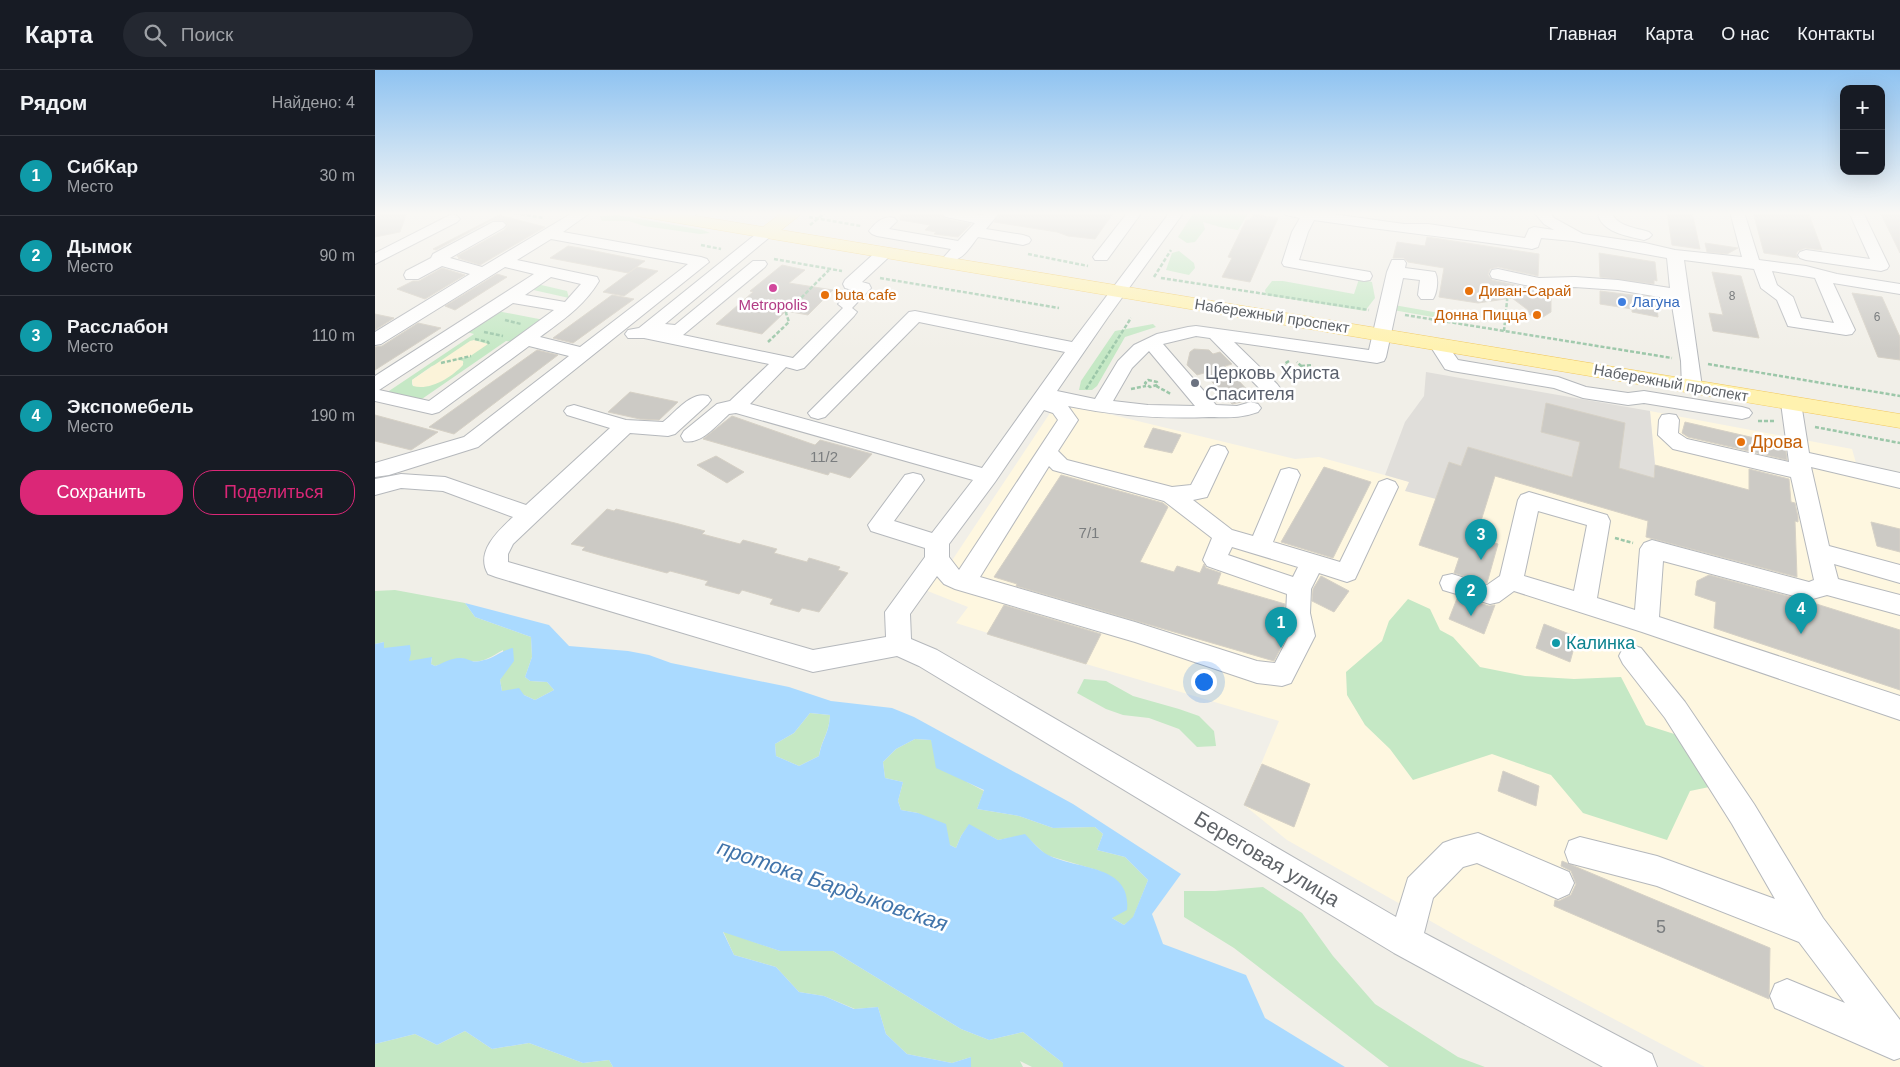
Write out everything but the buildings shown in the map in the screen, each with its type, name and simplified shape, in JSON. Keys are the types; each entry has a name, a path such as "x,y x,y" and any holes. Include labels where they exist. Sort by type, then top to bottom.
{"main road":[{"name":"Набережный проспект","path":"915,259 1381,334 1900,422"}],"street":[{"path":"375,340 481,280 509,259"},
{"path":"375,470 381,470 471,442 701,262 682,259"},
{"path":"647,331 734,259"},
{"path":"647,331 797,364 863,288 851,284 878,259"},
{"path":"945,264 950,259"},
{"path":"625,426 505,538 496,554 495,568 813,661 899,645 897,612 987,477 1142,259"},
{"path":"1292,259 1291,263 1364,276"},
{"path":"1675,259 1693,387"},
{"path":"1717,259 1821,274 1837,279 1900,289"},
{"path":"1755,259 1769,288 1784,297 1794,322 1845,330 1821,274"},
{"path":"1830,259 1881,266 1878,259"},
{"path":"412,275 440,260 481,280"},
{"path":"375,395 432,408 569,308 583,294 591,281 503,262"},
{"path":"612,332 619,334 647,331 679,331 759,264"},
{"path":"1100,407 1132,355 1152,343 1196,331 1377,357 1397,267 1429,276 1427,295"},
{"path":"719,271 742,278"},
{"path":"375,386 467,334 482,316 548,272"},
{"path":"1504,275 1539,282 1618,285 1679,295"},
{"path":"510,297 569,308"},
{"path":"818,414 915,316 1077,349"},
{"path":"1216,334 1270,388"},
{"path":"524,340 585,354"},
{"path":"1152,343 1210,411"},
{"path":"1438,344 1452,365 1558,383 1583,392 1601,395 1628,399 1644,396 1742,413"},
{"path":"736,407 782,361"},
{"path":"1601,395 1618,374"},
{"path":"1042,398 1078,402 1100,407 1190,412 1239,412 1251,408"},
{"path":"964,582 1068,420 1060,409 1042,398"},
{"path":"574,411 625,426 668,429 701,400"},
{"path":"1791,403 1801,465 1827,586"},
{"path":"691,436 724,408 736,407 987,477"},
{"path":"1669,420 1668,435 1680,444 1801,465 1888,477 1900,481"},
{"path":"1047,452 1061,465 1172,494 1199,492 1218,452"},
{"path":"1260,547 1289,475"},
{"path":"913,480 879,525 937,551 952,578 1135,632 1257,672 1282,674 1302,636 1298,613 1299,589 1312,563"},
{"path":"375,487 401,481 445,484 530,515"},
{"path":"1172,494 1224,536 1347,573 1387,487"},
{"path":"1453,583 1490,595 1511,582 1529,500 1599,522 1584,603"},
{"path":"1224,536 1215,560 1299,589"},
{"path":"1646,622 1652,549 1809,591 1827,586 1900,605"},
{"path":"1821,552 1900,574"},
{"path":"1511,582 1646,622 1900,708"},
{"name":"Береговая улица","path":"899,645 928,658 1406,941 1639,1067"},
{"path":"1631,656 1681,718 1743,814 1811,930 1898,1043"},
{"path":"1406,941 1419,889 1454,854 1479,848 1558,883"},
{"path":"1581,852 1657,871 1811,930"},
{"path":"1787,996 1898,1043"}],"path":[{"path":"767,259 1059,308"},
{"path":"761,341 769,342 789,322 786,313 830,269"},
{"path":"1504,275 1504,331"},
{"path":"1161,278 1504,331 1900,396"},
{"path":"482,316 541,328"},
{"path":"1078,402 1131,318"},
{"path":"467,334 524,340"},
{"path":"467,334 475,339 488,342 489,344 484,348"},
{"path":"437,364 473,356"},
{"path":"461,360 465,361"},
{"path":"1288,361 1300,363 1302,367 1298,371 1291,371 1285,368 1284,364 1288,361"},
{"path":"1148,380 1157,382 1155,387 1150,387 1146,386 1145,383 1148,380"}],"shaded area":[{"path":"1426,372 1650,411 1655,465 1651,499 1468,447 1461,466 1450,462 1436,499 1405,491 1409,482 1385,475 1405,422 1424,396"},
{"path":"1066,407 1088,409 1295,459 1319,457 1410,482 1405,491 1468,447 1651,499 1655,465 1650,411 1852,449 1856,463 1900,472 1900,1067 1705,1067 1464,940 1287,840 1244,805 1279,721 956,623 968,607 925,590 936,573 949,565 1050,413"}],"green space":[{"path":"1170,259 1188,259 1194,263 1195,268 1189,275 1166,270"},
{"path":"1359,279 1372,282 1375,298 1365,311 1266,295 1265,290 1272,281 1283,281 1354,294"},
{"path":"537,284 567,291 569,298 529,289"},
{"path":"1394,305 1445,314 1444,319 1393,310"},
{"path":"497,311 544,320 513,342 506,341 419,401 386,393 474,334 467,332","holes":["456,360 464,362 413,386 412,384 412,380 432,366"]},
{"path":"1153,324 1156,327 1125,337 1097,386 1092,390 1079,390 1081,381 1115,331"},
{"path":"395,590 465,603 475,617 531,637 532,657 525,677 530,681 547,682 554,690 535,700 524,695 502,691 500,680 505,671 503,650 483,660 473,661 461,658 435,666 431,664 432,658 409,662 383,648 384,642 375,644 375,591"},
{"path":"1408,599 1430,609 1440,630 1453,637 1480,667 1525,676 1574,679 1621,677 1646,725 1690,739 1714,786 1690,791 1667,840 1583,813 1551,775 1492,754 1413,780 1390,749 1365,725 1347,695 1346,672 1382,641 1389,621"},
{"path":"1084,679 1106,681 1133,696 1199,716 1214,731 1216,746 1197,747 1179,729 1149,718 1123,715 1106,709 1077,693"},
{"path":"810,713 830,715 819,756 799,766 776,756 775,744 794,733"},
{"path":"915,739 931,740 967,782 984,791 977,809 1019,816 1053,828 1095,827 1103,834 1097,850 1125,857 1148,880 1133,918 1124,925 1112,918 1100,871 1046,855 1025,835 998,840 969,825 961,836 956,848 950,845 918,813 901,810 898,801 903,782 885,778 883,762 896,749"},
{"path":"1263,887 1302,913 1333,956 1375,1004 1458,1057 1485,1067 1389,1067 1234,948 1184,917 1184,891 1215,891"},
{"path":"723,931 780,951 833,951 961,1029 989,1040 1023,1032 1063,1063 1063,1067 1032,1067 1020,1061 1023,1067 971,1067 971,1057 952,1063 907,1054 886,1034 878,1007 855,1009 824,996 799,992 776,967 734,955"},
{"path":"465,1031 492,1049 529,1043 583,1063 609,1060 613,1067 375,1067 375,1044 415,1034 437,1045"}],"sand":[{"path":"474,340 488,344 469,357 456,359 463,361 463,365 440,382 426,387 413,386 412,380"}],"water":[{"name":"протока Бардыковская","path":"465,603 549,625 569,646 628,651 649,655 671,663 789,687 831,701 892,708 914,717 1073,804 1181,874 1152,914 1163,944 1246,975 1265,1018 1345,1067 1063,1067 1063,1063 1023,1032 989,1040 961,1029 833,951 780,951 723,932 734,955 776,967 799,992 824,996 854,1009 878,1007 886,1034 907,1054 952,1063 971,1057 971,1067 613,1067 609,1060 583,1063 529,1043 492,1049 465,1031 437,1045 415,1034 375,1044 375,644 384,642 384,648 410,645 409,661 432,657 431,664 435,666 458,658 473,661 488,659 513,648 514,661 500,680 502,691 519,688 524,695 535,700 554,690 547,682 530,681 525,677 532,657 531,637 475,617","holes":["810,713 830,715 819,756 799,766 776,756 775,744 794,733","915,739 931,740 936,768 984,790 977,809 1019,816 1053,828 1095,827 1103,834 1097,850 1125,857 1148,880 1133,917 1124,925 1112,918 1127,910 1126,895 1121,884 1112,876 1048,855 1025,834 998,840 969,824 956,848 950,845 946,824 918,813 901,810 898,801 903,782 885,778 883,762 896,749"]}],"place":[{"name":"Metropolis","path":"773,288"},
{"name":"Диван-Сарай","path":"1469,291"},
{"name":"buta cafe","path":"825,295"},
{"name":"Лагуна","path":"1622,302"},
{"name":"Донна Пицца","path":"1537,315"},
{"name":"Церковь Христа Спасителя","path":"1195,383"},
{"name":"Дрова","path":"1741,442"},
{"name":"Расслабон","path":"1481,560"},
{"name":"Дымок","path":"1471,616"},
{"name":"Экспомебель","path":"1801,634"},
{"name":"Калинка","path":"1556,643"},
{"name":"СибКар","path":"1281,648"}]}
